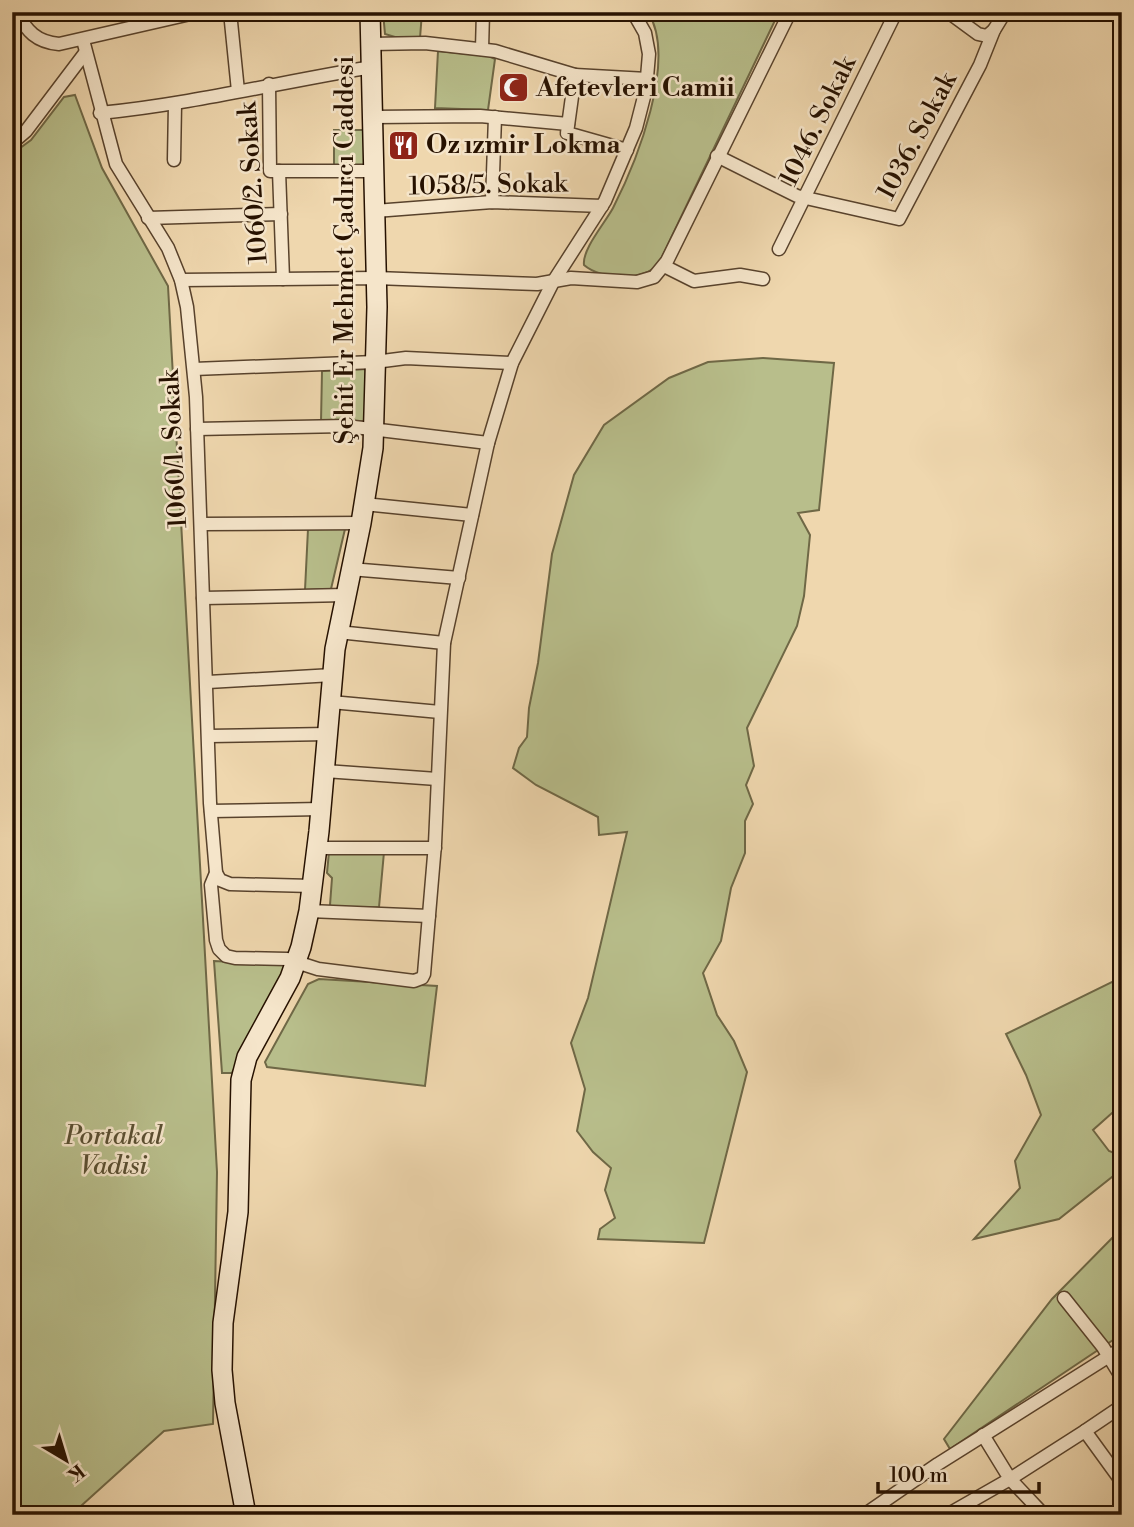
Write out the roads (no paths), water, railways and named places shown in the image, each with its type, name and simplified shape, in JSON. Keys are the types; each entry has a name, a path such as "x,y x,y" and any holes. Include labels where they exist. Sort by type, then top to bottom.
{"main road":[{"name":"Şehit Er Mehmet Çadırcı Caddesi","path":"246,1515 225,1403 222,1370 223,1323 238,1212 241,1080 247,1057 290,978 309,911 338,632 362,514 375,429 376,278 370,12"}],"street":[{"path":"16,12 30,34 38,40 59,44 200,12"},
{"name":"1060/2. Sokak","path":"230,12 238,91"},
{"path":"482,49 483,12"},
{"path":"295,963 318,969 407,980 422,978 435,848 444,643 488,443 512,363 553,282 602,206 627,150 640,111 647,79 649,46 633,12"},
{"path":"181,279 376,278 537,284 571,278 636,282 654,277 664,266 790,12"},
{"name":"1046. Sokak","path":"779,249 896,12"},
{"path":"948,12 978,34 987,36 994,30"},
{"name":"1036. Sokak","path":"717,156 797,196 900,219 1005,12"},
{"name":"1060/1. Sokak","path":"83,40 100,113 116,164 168,248 181,279 187,307 197,429 211,811 216,873 211,885 216,940 219,949 226,956 287,959 295,963"},
{"path":"371,44 425,43 482,49 575,75 647,79"},
{"path":"12,143 26,131 85,53"},
{"path":"100,113 175,104 269,84 372,67"},
{"path":"575,75 567,133 627,150"},
{"name":"1060/2. Sokak","path":"269,84 271,171 279,171 283,279"},
{"path":"174,160 175,104"},
{"path":"373,117 495,117 568,124"},
{"path":"492,202 495,117"},
{"path":"279,171 374,171"},
{"name":"1058/5. Sokak","path":"374,211 492,202 602,206"},
{"path":"148,218 281,214"},
{"path":"664,266 694,281 740,275 763,279"},
{"path":"194,369 375,362 406,358 512,363"},
{"path":"197,429 346,426 488,443"},
{"path":"201,524 362,514 472,515"},
{"path":"351,569 459,578"},
{"path":"203,598 345,595"},
{"path":"338,632 444,643"},
{"path":"208,682 333,675"},
{"path":"331,702 440,712"},
{"path":"209,736 328,734"},
{"path":"324,771 438,779"},
{"path":"211,811 321,809"},
{"path":"317,848 435,848"},
{"path":"216,873 223,882 230,884 313,886"},
{"path":"309,911 429,916"},
{"path":"1064,1298 1122,1378"},
{"path":"864,1515 983,1435 1122,1348"},
{"path":"947,1515 1010,1479 1122,1406"},
{"path":"1085,1432 1119,1474"},
{"path":"983,1435 1010,1479 1036,1513"}],"place":[{"name":"Afetevleri Camii","path":"513,88"},
{"name":"Oz ızmir Lokma","path":"403,145"}],"park label":[{"name":"Portakal Vadisi","path":"114,1151"}]}
